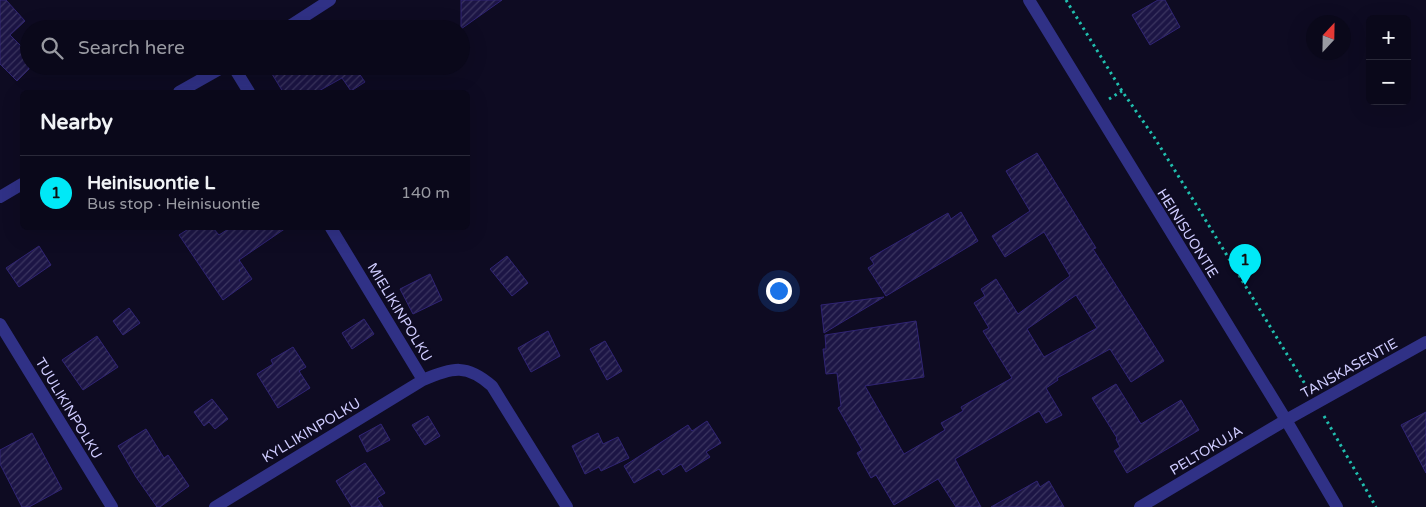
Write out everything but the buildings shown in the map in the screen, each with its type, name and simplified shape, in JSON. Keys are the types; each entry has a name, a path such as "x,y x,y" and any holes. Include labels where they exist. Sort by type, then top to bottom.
{"street":[{"path":"299,20 330,0"},
{"name":"HEINISUONTIE","path":"1029,0 1286,420 1337,507"},
{"path":"183,90 209,75"},
{"path":"239,75 248,90"},
{"path":"0,197 20,185"},
{"name":"MIELIKINPOLKU","path":"332,230 423,380 443,371 462,369 480,375 492,386 567,507"},
{"name":"TUULIKINPOLKU","path":"0,324 112,507"},
{"name":"TANSKASENTIE","path":"1286,420 1426,342"},
{"name":"KYLLIKINPOLKU","path":"216,507 423,380"},
{"name":"PELTOKUJA","path":"1140,507 1286,420"}],"path":[{"path":"1066,0 1122,91 1154,137 1197,206 1316,403 1376,507"}],"place":[{"name":"Heinisuontie L","path":"1245,285"}]}
